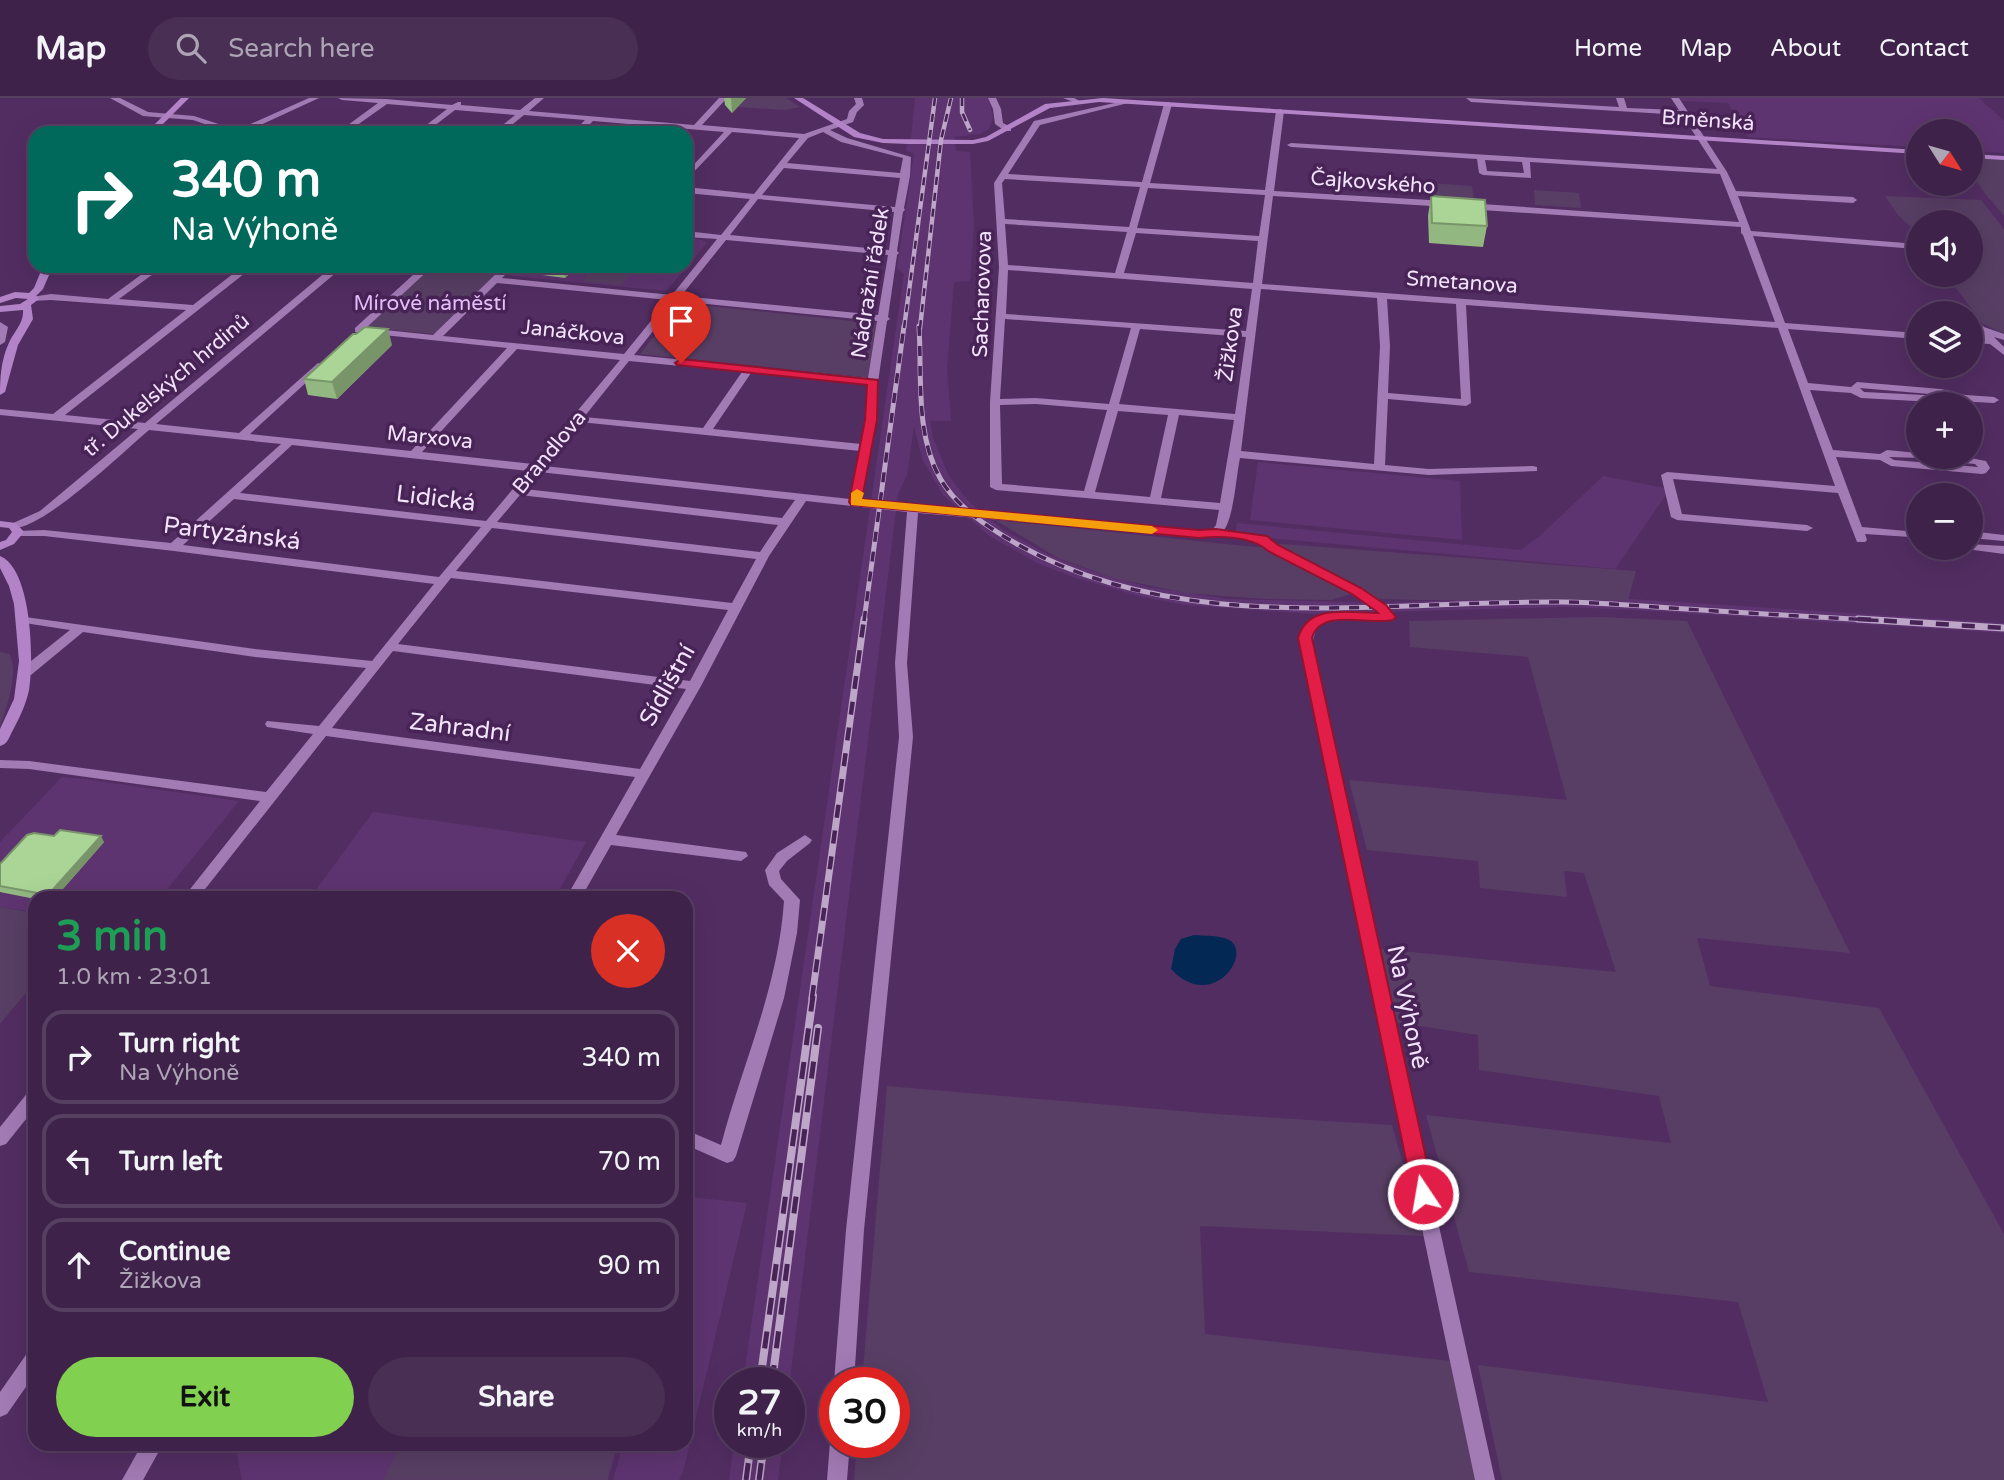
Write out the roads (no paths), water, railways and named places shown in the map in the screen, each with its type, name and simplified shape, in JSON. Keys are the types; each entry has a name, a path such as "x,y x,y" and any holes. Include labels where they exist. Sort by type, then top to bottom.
{"main road":[{"path":"157,126 185,98"},
{"name":"Brněnská","path":"798,98 841,125 871,139 908,142 973,142 995,136 1038,110 1076,101 1168,104 1906,151"},
{"path":"1280,111 1282,98"},
{"path":"1983,157 2004,158"},
{"path":"0,393 20,329 28,319 28,299 44,273"},
{"path":"20,329 3,305 28,299"},
{"path":"0,742 22,694 26,672 22,620 4,563 7,530"}],"street":[{"path":"114,98 146,114 194,118 218,126"},
{"path":"254,126 315,98"},
{"path":"342,98 684,126"},
{"path":"430,126 466,98"},
{"path":"505,126 540,98"},
{"path":"696,127 723,98"},
{"path":"693,127 805,136 850,120 853,111 860,105 858,98"},
{"path":"992,98 997,108 999,124 1008,129"},
{"name":"Brněnská","path":"1067,98 1076,101"},
{"path":"1471,98 1685,113"},
{"path":"1620,98 1624,110"},
{"path":"1675,98 1723,172 1860,535 1906,534"},
{"path":"351,126 386,101"},
{"path":"1001,176 1037,123 1128,102"},
{"path":"1119,276 1168,104"},
{"name":"Žižkova","path":"1216,533 1222,525 1226,507 1240,417 1280,111"},
{"path":"583,126 592,118"},
{"path":"693,170 730,130"},
{"name":"Nádražní řádek","path":"824,130 844,140 907,157 895,253 873,382 867,447 855,502"},
{"name":"Brandlova","path":"195,891 374,665 805,136"},
{"path":"1291,145 1723,172"},
{"path":"1480,156 1483,173 1528,176 1526,159"},
{"path":"782,165 906,176"},
{"name":"Čajkovského","path":"1001,176 1269,193 1744,229 1906,245"},
{"name":"Sacharovova","path":"1001,176 998,190 1004,267 995,402 996,487 1089,495"},
{"path":"693,191 901,210"},
{"path":"1731,192 1853,200"},
{"path":"1002,221 1264,239"},
{"path":"693,235 895,253"},
{"name":"Smetanova","path":"1004,267 1906,335"},
{"path":"111,301 149,273"},
{"path":"57,416 240,273"},
{"name":"tř. Dukelských hrdinů","path":"7,530 44,513 331,273"},
{"path":"348,339 421,273"},
{"path":"435,338 502,273"},
{"path":"495,280 885,319"},
{"path":"1380,467 1385,346 1382,296"},
{"path":"28,299 51,297 195,308"},
{"path":"1383,396 1466,403 1461,302"},
{"path":"999,316 1251,334"},
{"path":"0,326 3,327 0,342"},
{"path":"1136,326 1089,495 1226,507"},
{"name":"Janáčkova","path":"358,330 873,382"},
{"path":"1983,331 2004,337"},
{"path":"1983,332 2004,352"},
{"path":"1983,341 1990,341"},
{"path":"414,454 515,346"},
{"path":"241,436 329,356"},
{"path":"706,432 748,370"},
{"path":"1804,386 1854,390 1861,395 1948,402 1950,397 1994,400"},
{"path":"995,402 1036,401 1240,417"},
{"name":"Marxova","path":"0,412 913,509 1199,534 1216,533"},
{"path":"1155,501 1174,412"},
{"path":"577,419 867,447"},
{"path":"174,547 289,442"},
{"path":"1828,453 1883,457 1891,463 1906,464"},
{"path":"1883,457 1887,453 1906,455"},
{"path":"1234,454 1447,473 1533,469"},
{"path":"1959,469 1982,471 1983,466"},
{"path":"1807,528 1676,517 1667,475 1842,490"},
{"path":"516,491 786,522"},
{"name":"Lidická","path":"231,495 763,556"},
{"name":"Sídlištní","path":"577,891 694,686 763,556 803,496"},
{"path":"845,1367 855,1230 906,737 901,663 913,509"},
{"name":"Partyzánská","path":"7,530 736,607"},
{"name":"Na Výhoně","path":"1216,533 1262,539 1273,548 1375,602 1388,617 1323,617 1308,628 1306,650 1485,1480"},
{"path":"1983,536 2004,538"},
{"path":"1983,548 2004,550"},
{"path":"22,620 255,653 374,665"},
{"path":"26,672 80,628"},
{"path":"389,647 694,686"},
{"name":"Zahradní","path":"272,724 643,774"},
{"path":"0,764 29,765 268,797"},
{"path":"606,839 741,856"},
{"path":"693,1140 727,1156 777,995 790,925 792,901 774,881 772,870 782,856 805,840"},
{"path":"0,1139 28,1105"},
{"path":"0,1408 28,1368"},
{"path":"132,1480 148,1453"},
{"path":"837,1480 839,1458"}],"water":[{"path":"1194,935 1214,936 1232,942 1236,959 1223,978 1200,985 1186,981 1171,969 1175,949 1181,939"}],"railway":[{"path":"904,328 935,98"},
{"path":"920,328 941,140 951,98"},
{"path":"962,98 962,112 970,130"},
{"path":"864,621 904,326"},
{"path":"919,326 923,423 932,461 947,489 974,516 995,531 1081,573 1147,592 1215,603 1354,608 1576,602 1888,621"},
{"path":"812,998 864,619"},
{"path":"1858,619 2004,628"},
{"path":"762,1367 813,996"},
{"path":"774,1367 818,1028"},
{"path":"746,1480 749,1458"},
{"path":"759,1480 762,1458"}],"park label":[{"name":"Mírové náměstí","path":"430,303"}]}
